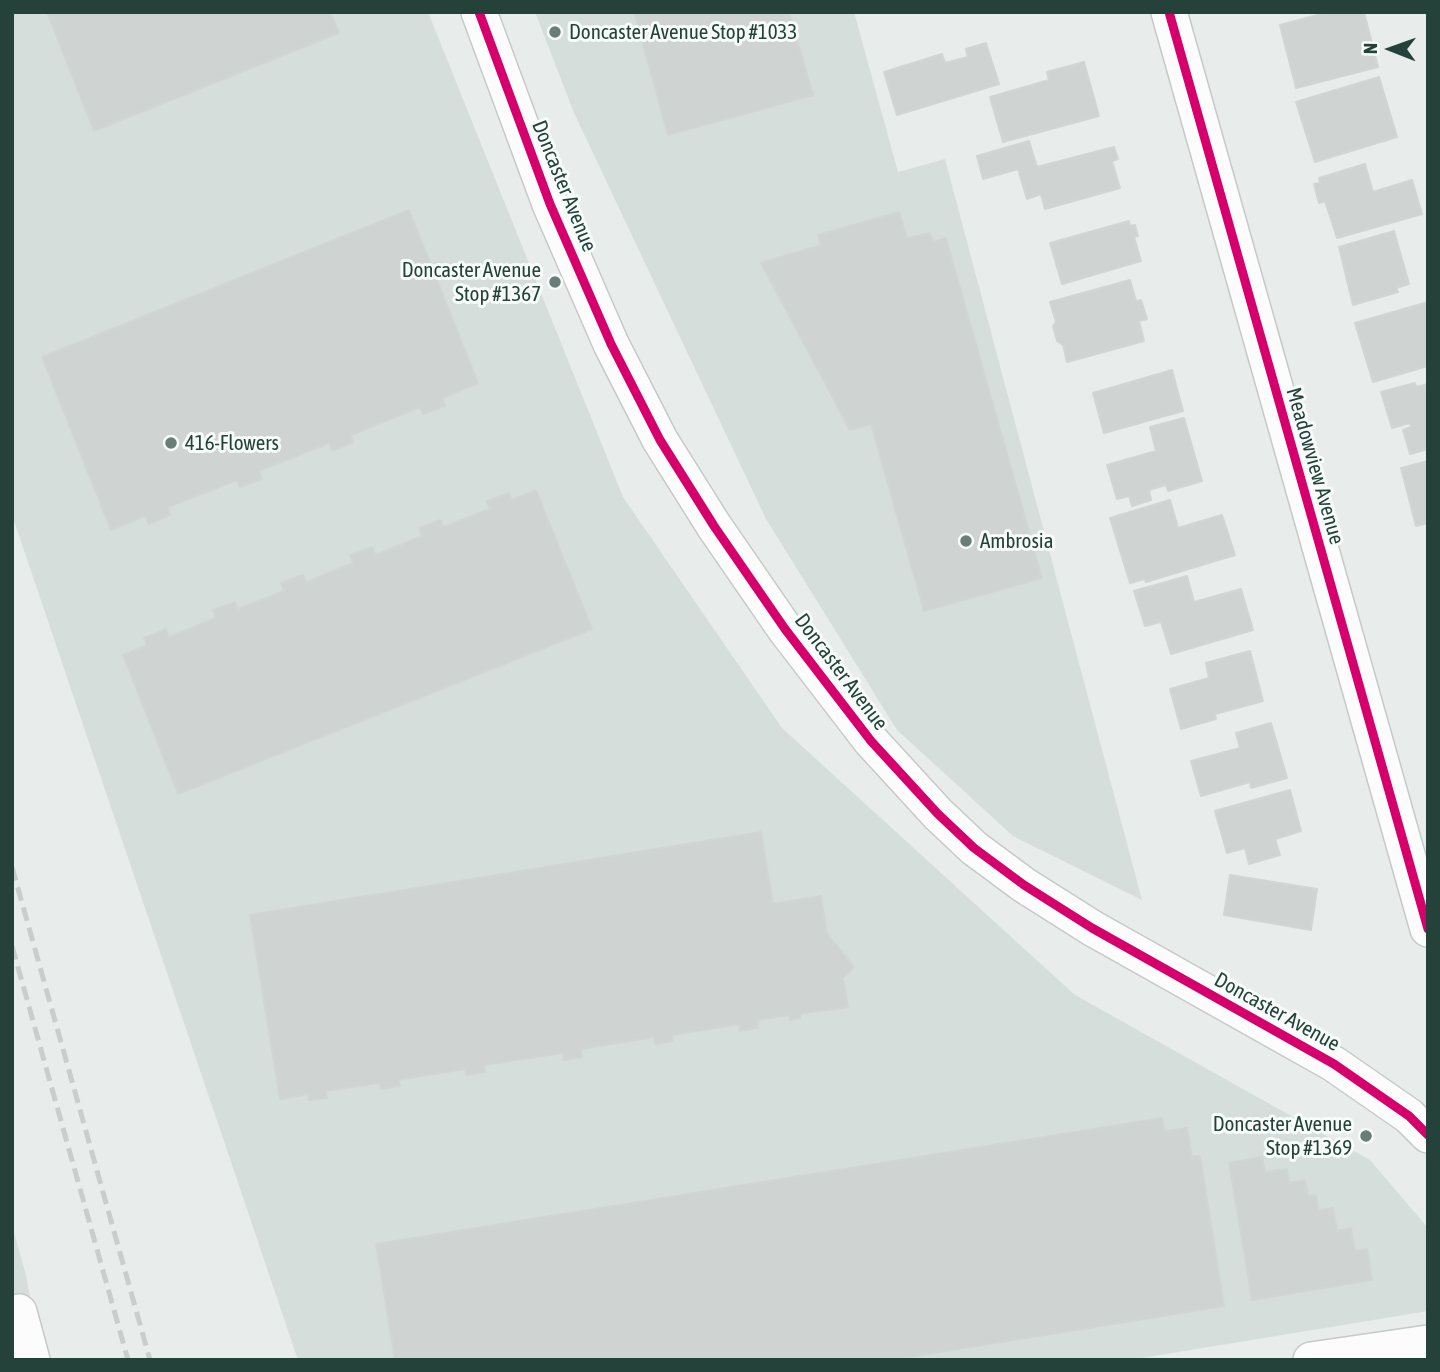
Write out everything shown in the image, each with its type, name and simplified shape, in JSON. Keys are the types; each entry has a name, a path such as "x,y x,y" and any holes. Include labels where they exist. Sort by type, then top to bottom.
{"street":[{"name":"Doncaster Avenue","path":"479,12 550,204 611,344 660,440 714,526 785,629 833,696 871,741 938,814 974,848 1024,885 1092,928 1334,1064 1409,1116 1428,1135"},
{"name":"Meadowview Avenue","path":"1169,12 1428,929"},
{"path":"12,1314 19,1312 32,1360"},
{"path":"1311,1360 1348,1357 1428,1343"}],"shaded area":[{"path":"12,12 428,12 623,497 782,728 1075,995 1370,1160 1428,1228 1428,1311 1130,1360 298,1360 12,515"},
{"path":"535,12 854,12 898,172 945,159 1142,900 1013,836 897,730 766,519 574,113"},
{"path":"12,1225 26,1275 41,1360 12,1360"}],"building":[{"path":"47,12 330,12 339,33 94,131"},
{"path":"634,12 789,12 813,95 668,135"},
{"path":"1329,12 1364,12 1378,67 1296,88 1280,25"},
{"path":"986,43 999,84 897,115 884,72 942,54 945,63 968,57 966,49"},
{"path":"1084,62 1099,116 1003,142 990,97 1049,80 1047,72"},
{"path":"1379,77 1397,137 1315,162 1296,102"},
{"path":"1029,141 1037,167 1114,147 1118,159 1112,161 1120,188 1045,209 1041,194 1027,199 1018,169 983,179 977,156"},
{"path":"1365,164 1373,192 1412,180 1422,214 1337,238 1325,201 1319,203 1314,184 1320,183 1319,178"},
{"path":"409,210 478,383 442,398 445,406 423,414 420,407 351,435 353,442 332,451 329,443 259,471 262,479 240,487 237,480 168,507 170,515 149,524 145,516 111,530 42,357"},
{"path":"899,212 907,238 930,233 933,242 946,238 1042,578 924,611 871,424 850,430 761,263 821,245 818,235"},
{"path":"1129,221 1130,226 1135,225 1138,236 1134,237 1141,261 1062,284 1050,243"},
{"path":"1394,231 1409,284 1396,288 1398,292 1353,305 1339,247"},
{"path":"1130,280 1136,301 1141,300 1147,319 1139,321 1144,341 1067,362 1063,345 1057,341 1053,326 1056,322 1050,302"},
{"path":"1428,302 1428,366 1373,382 1355,323"},
{"path":"1172,370 1183,411 1104,433 1093,393"},
{"path":"1415,383 1416,387 1428,384 1428,449 1410,454 1403,430 1411,427 1410,423 1392,428 1381,392"},
{"path":"1184,418 1202,481 1168,491 1166,485 1149,490 1151,500 1132,506 1129,496 1117,499 1107,465 1156,451 1150,427"},
{"path":"1428,461 1428,523 1416,526 1401,468"},
{"path":"536,490 592,629 178,794 123,655 147,645 144,638 166,629 169,637 216,618 213,610 235,602 238,609 284,591 281,583 303,575 306,582 353,563 350,555 372,547 376,555 422,536 419,528 440,520 443,527 490,509 487,501 509,493 512,500"},
{"path":"1170,500 1178,528 1222,515 1235,555 1146,582 1145,579 1130,583 1110,518"},
{"path":"1187,576 1194,602 1241,589 1253,630 1171,654 1161,622 1145,626 1134,591"},
{"path":"1250,651 1263,701 1215,714 1216,719 1181,729 1170,689 1209,678 1206,663"},
{"path":"1271,723 1287,778 1251,788 1250,782 1201,796 1191,761 1240,748 1236,733"},
{"path":"1290,790 1301,831 1275,839 1280,855 1249,864 1245,848 1227,853 1215,811"},
{"path":"761,832 773,904 821,896 827,934 854,967 843,978 848,1007 800,1014 800,1018 790,1020 789,1015 757,1020 758,1028 740,1031 739,1024 672,1035 673,1041 655,1044 654,1037 581,1049 582,1057 564,1060 563,1053 484,1065 485,1072 466,1075 465,1069 398,1080 400,1086 381,1089 380,1083 326,1091 327,1098 309,1100 308,1094 280,1099 250,915"},
{"path":"1230,875 1317,889 1311,930 1224,915"},
{"path":"1162,1118 1164,1131 1187,1128 1192,1157 1200,1156 1224,1306 891,1360 395,1360 376,1244"},
{"path":"1262,1157 1265,1172 1287,1169 1289,1183 1305,1180 1308,1196 1316,1195 1318,1210 1333,1208 1337,1231 1351,1228 1355,1251 1367,1249 1372,1280 1252,1300 1229,1163"}],"railway":[{"path":"12,867 150,1360"},
{"path":"12,946 128,1360"}],"cycle path":[{"path":"479,12 550,204 611,344 660,440 714,526 785,629 871,741 938,814 974,848 1024,885 1092,928 1334,1064 1409,1116 1428,1135"},
{"path":"1169,12 1428,929"}],"place":[{"name":"Doncaster Avenue Stop #1033","path":"555,32"},
{"name":"Doncaster Avenue Stop #1367","path":"555,282"},
{"name":"416-Flowers","path":"171,443"},
{"name":"Ambrosia","path":"966,541"},
{"name":"Doncaster Avenue Stop #1369","path":"1366,1136"}]}
